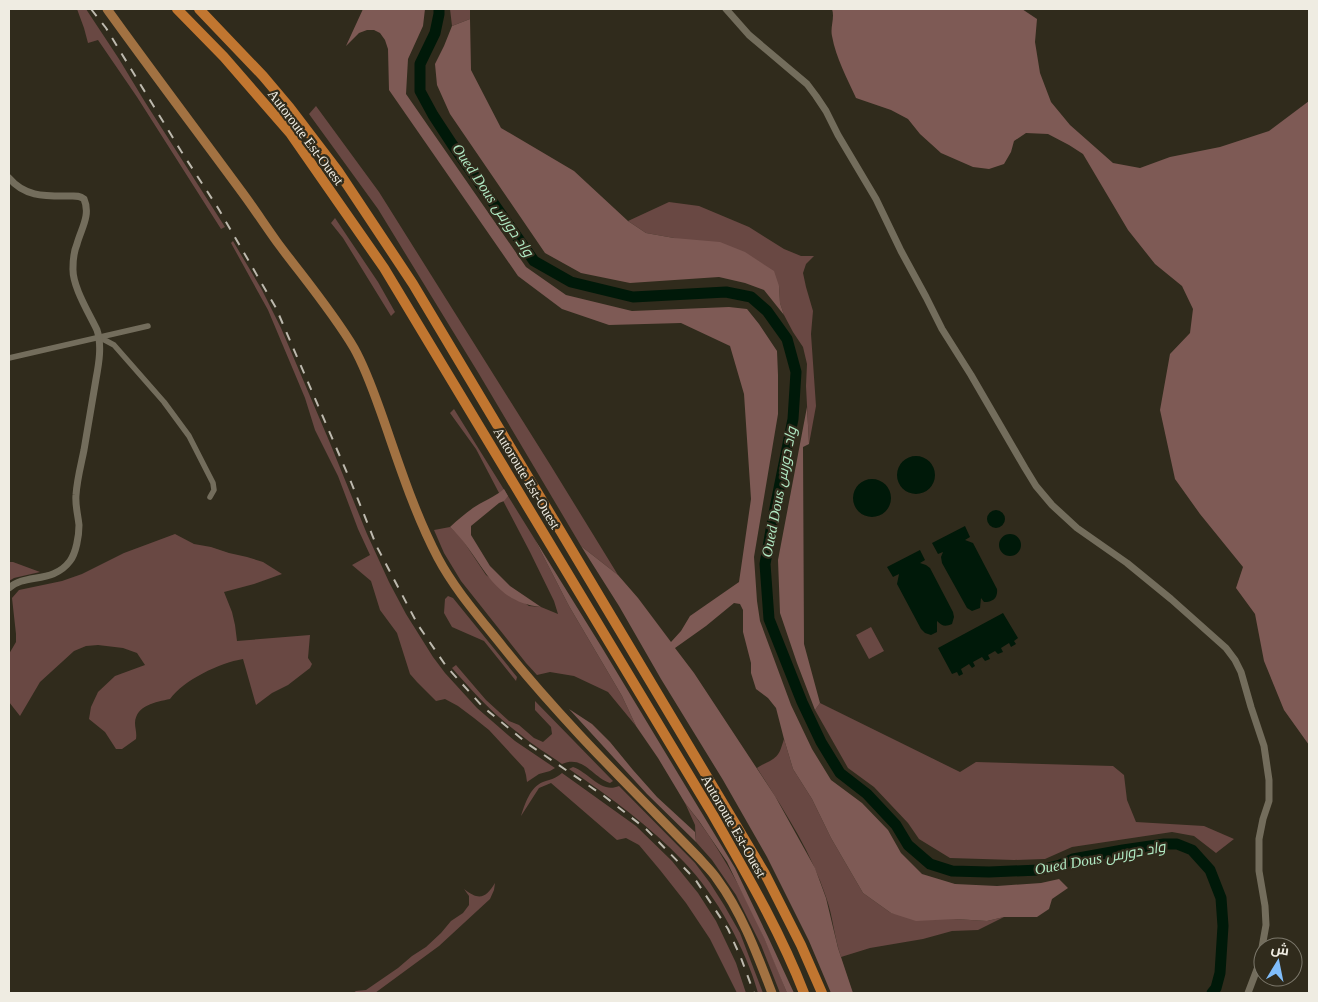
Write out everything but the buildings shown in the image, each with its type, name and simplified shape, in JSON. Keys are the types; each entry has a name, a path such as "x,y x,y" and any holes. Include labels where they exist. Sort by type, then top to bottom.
{"highway":[{"name":"Autoroute Est-Ouest","path":"177,9 224,57 290,133 384,268 749,877 780,938 804,993"},
{"name":"Autoroute Est-Ouest","path":"199,9 263,76 290,108 338,171 413,284 764,872 801,945 822,993"}],"main road":[{"path":"107,9 249,201 276,241 306,279 355,350 371,384 422,524 438,558 460,592 546,698 716,878 749,936 772,993"}],"street":[{"path":"726,9 749,35 807,84 821,103 876,199 942,329 1036,486 1052,505 1077,528 1127,563 1171,599 1226,648 1236,660 1242,672 1251,708 1264,746 1269,780 1269,801 1259,839 1259,870 1266,925 1259,964 1248,993"},
{"path":"9,178 20,189 35,194 43,196 77,196 84,199 86,210 84,226 76,244 73,275 100,337 100,350 90,417 77,485 76,506 79,525 71,560 60,570 46,577 21,582 9,588"},
{"path":"9,358 148,326"},
{"path":"100,337 114,345 164,402 189,436 213,483 214,490 210,497"}],"shaded area":[{"path":"77,9 86,9 225,227 221,229 137,97 98,40 88,43"},
{"path":"363,9 425,9 423,26 408,59 406,94 526,267 566,295 632,311 729,307 747,309 759,324 777,351 778,414 754,557 757,601 760,621 791,705 812,749 831,780 862,803 888,830 901,853 922,874 955,884 997,886 1041,883 1059,879 1068,888 1052,899 1049,909 1037,917 1004,917 987,921 955,919 916,921 891,913 863,893 831,838 812,799 793,769 776,708 768,698 756,689 743,632 743,610 740,604 734,603 675,648 694,673 775,796 815,868 826,898 838,948 853,993 831,993 809,941 767,857 619,606 581,546 618,575 671,642 681,631 690,616 739,582 751,499 744,394 730,346 681,323 609,325 562,309 518,276 389,90 388,49 380,33 374,30 367,30 359,33 346,46"},
{"path":"450,9 470,9 470,19 452,26"},
{"path":"832,9 1022,9 1037,19 1035,42 1040,73 1051,102 1070,125 1113,163 1140,168 1170,157 1220,147 1269,131 1309,101 1309,745 1284,710 1264,661 1255,614 1236,588 1243,567 1200,514 1175,479 1160,410 1170,354 1190,333 1193,309 1182,286 1155,264 1128,230 1083,154 1069,145 1048,134 1026,133 1014,141 1011,152 1004,164 989,169 973,167 941,153 920,134 908,119 891,110 856,98 836,52 832,33"},
{"path":"470,19 471,70 501,128 574,171 628,221 646,233 674,238 720,242 745,252 774,271 779,286 780,303 784,315 764,290 745,283 719,277 630,283 581,273 545,253 450,114 437,85 435,64 452,26"},
{"path":"316,106 379,192 618,575 581,546 378,209 309,114"},
{"path":"669,202 699,206 749,227 784,249 801,256 814,256 806,264 803,273 813,311 811,334 816,406 809,444 806,386 807,364 803,347 784,315 780,303 779,286 674,238 646,233 628,221"},
{"path":"335,218 378,282 395,312 391,316 343,238 331,223"},
{"path":"233,241 262,290 281,328 367,534 406,614 445,673 477,708 515,741 555,768 539,774 527,782 524,768 489,730 458,706 445,699 436,701 410,674 397,633 380,610 371,581 352,565 370,555 338,476 315,430 305,398 268,310 231,243"},
{"path":"807,407 809,444 803,447 804,644 820,703 815,710 780,613 778,560"},
{"path":"454,409 534,538 569,606 622,696 636,726 608,692 574,676 550,672 537,675 461,581 444,553 434,530 450,527 460,536 486,575 529,606 541,607 558,614 554,601 530,552 476,449 450,413"},
{"path":"916,456 930,461 935,475 930,489 916,494 902,489 897,475 902,461"},
{"path":"872,479 886,484 891,498 886,512 872,517 858,512 853,498 858,484"},
{"path":"504,489 508,496 471,526 471,535 490,566 510,586 541,607 523,603 509,596 498,587 450,527 474,507"},
{"path":"996,510 1002,513 1005,519 1002,525 996,528 990,525 987,519 990,513"},
{"path":"965,526 970,537 965,540 973,543 997,589 997,595 994,599 984,602 981,598 980,608 972,611 967,608 942,563 941,557 943,552 938,554 932,543"},
{"path":"175,534 194,544 263,562 282,574 224,592 232,612 237,641 310,635 308,658 312,664 310,668 288,685 272,693 256,705 243,659 213,668 184,685 170,699 153,703 143,708 136,717 136,739 122,749 116,749 105,732 89,719 91,707 98,692 115,676 145,665 137,653 123,648 98,645 86,646 74,651 40,682 20,716 9,702 9,654 16,642 12,598 19,590 62,581 82,574 124,553"},
{"path":"1010,534 1018,537 1021,545 1018,553 1010,556 1002,553 999,545 1002,537"},
{"path":"534,538 735,868 794,993 787,993 764,938 727,862 685,803 636,726 622,696 569,606"},
{"path":"920,550 925,560 920,563 930,568 954,617 952,624 947,626 937,621 937,632 931,635 921,629 897,584 899,574 893,577 887,567"},
{"path":"9,562 13,562 40,572 9,581"},
{"path":"448,596 453,598 517,677 516,681 484,641 452,627 444,613 445,599"},
{"path":"1003,613 1018,638 1014,641 1016,644 1011,647 1009,643 1001,648 1003,652 998,654 995,651 988,655 990,659 985,661 982,657 973,662 975,666 972,668 969,664 961,669 963,674 959,676 957,672 952,674 938,648"},
{"path":"871,627 884,651 869,659 856,635"},
{"path":"456,665 486,700 509,721 519,725 534,738 543,742 552,734 551,727 535,710 535,701 613,781 610,783 604,780 582,764 576,762 562,764 531,743 502,720 476,695 452,668"},
{"path":"820,703 960,772 976,762 1113,766 1124,775 1127,800 1136,822 1204,826 1234,839 1216,853 1194,836 1172,832 1072,847 1045,859 950,858 919,839 908,823 874,787 848,768 815,710"},
{"path":"569,709 592,724 610,742 657,797 695,832 696,842 647,794"},
{"path":"784,739 793,769 812,799 831,838 863,893 891,913 987,921 1004,917 978,930 952,931 923,939 870,948 841,957 828,904 813,863 796,831 757,768 777,755"},
{"path":"573,767 601,785 613,788 619,786 695,863 710,883 740,933 763,993 758,993 738,941 718,906 696,875 643,824 569,769"},
{"path":"562,773 636,826 672,861 698,893 716,921 736,963 746,993 737,993 710,939 686,903 639,845 626,838 617,840 551,783 539,788 521,816 529,796 538,784 555,778"},
{"path":"685,803 716,847 743,894 787,993 780,993 761,945 736,895 712,860 696,842 695,825"},
{"path":"495,883 490,899 439,946 375,993 353,993 366,990 398,968 426,947 451,921 463,913 469,905 469,896 464,889 474,895 482,896"}],"waterway":[{"name":"Oued Dous واد دورس","path":"439,9 435,33 420,64 420,91 452,144 534,261 571,282 633,297 726,292 751,297 767,311 787,339 796,372 793,419 765,564 769,619 802,702 821,742 840,773 867,794 896,825 908,845 930,864 952,871 1040,870 1060,865 1073,859 1164,844 1177,844 1192,850 1210,870 1221,898 1223,926 1220,973 1216,988 1212,993"}],"railway":[{"path":"91,9 106,28 218,208 276,308 377,547 418,625 446,666 483,707 528,744 604,796 646,829 695,879 728,929 754,993"}]}
